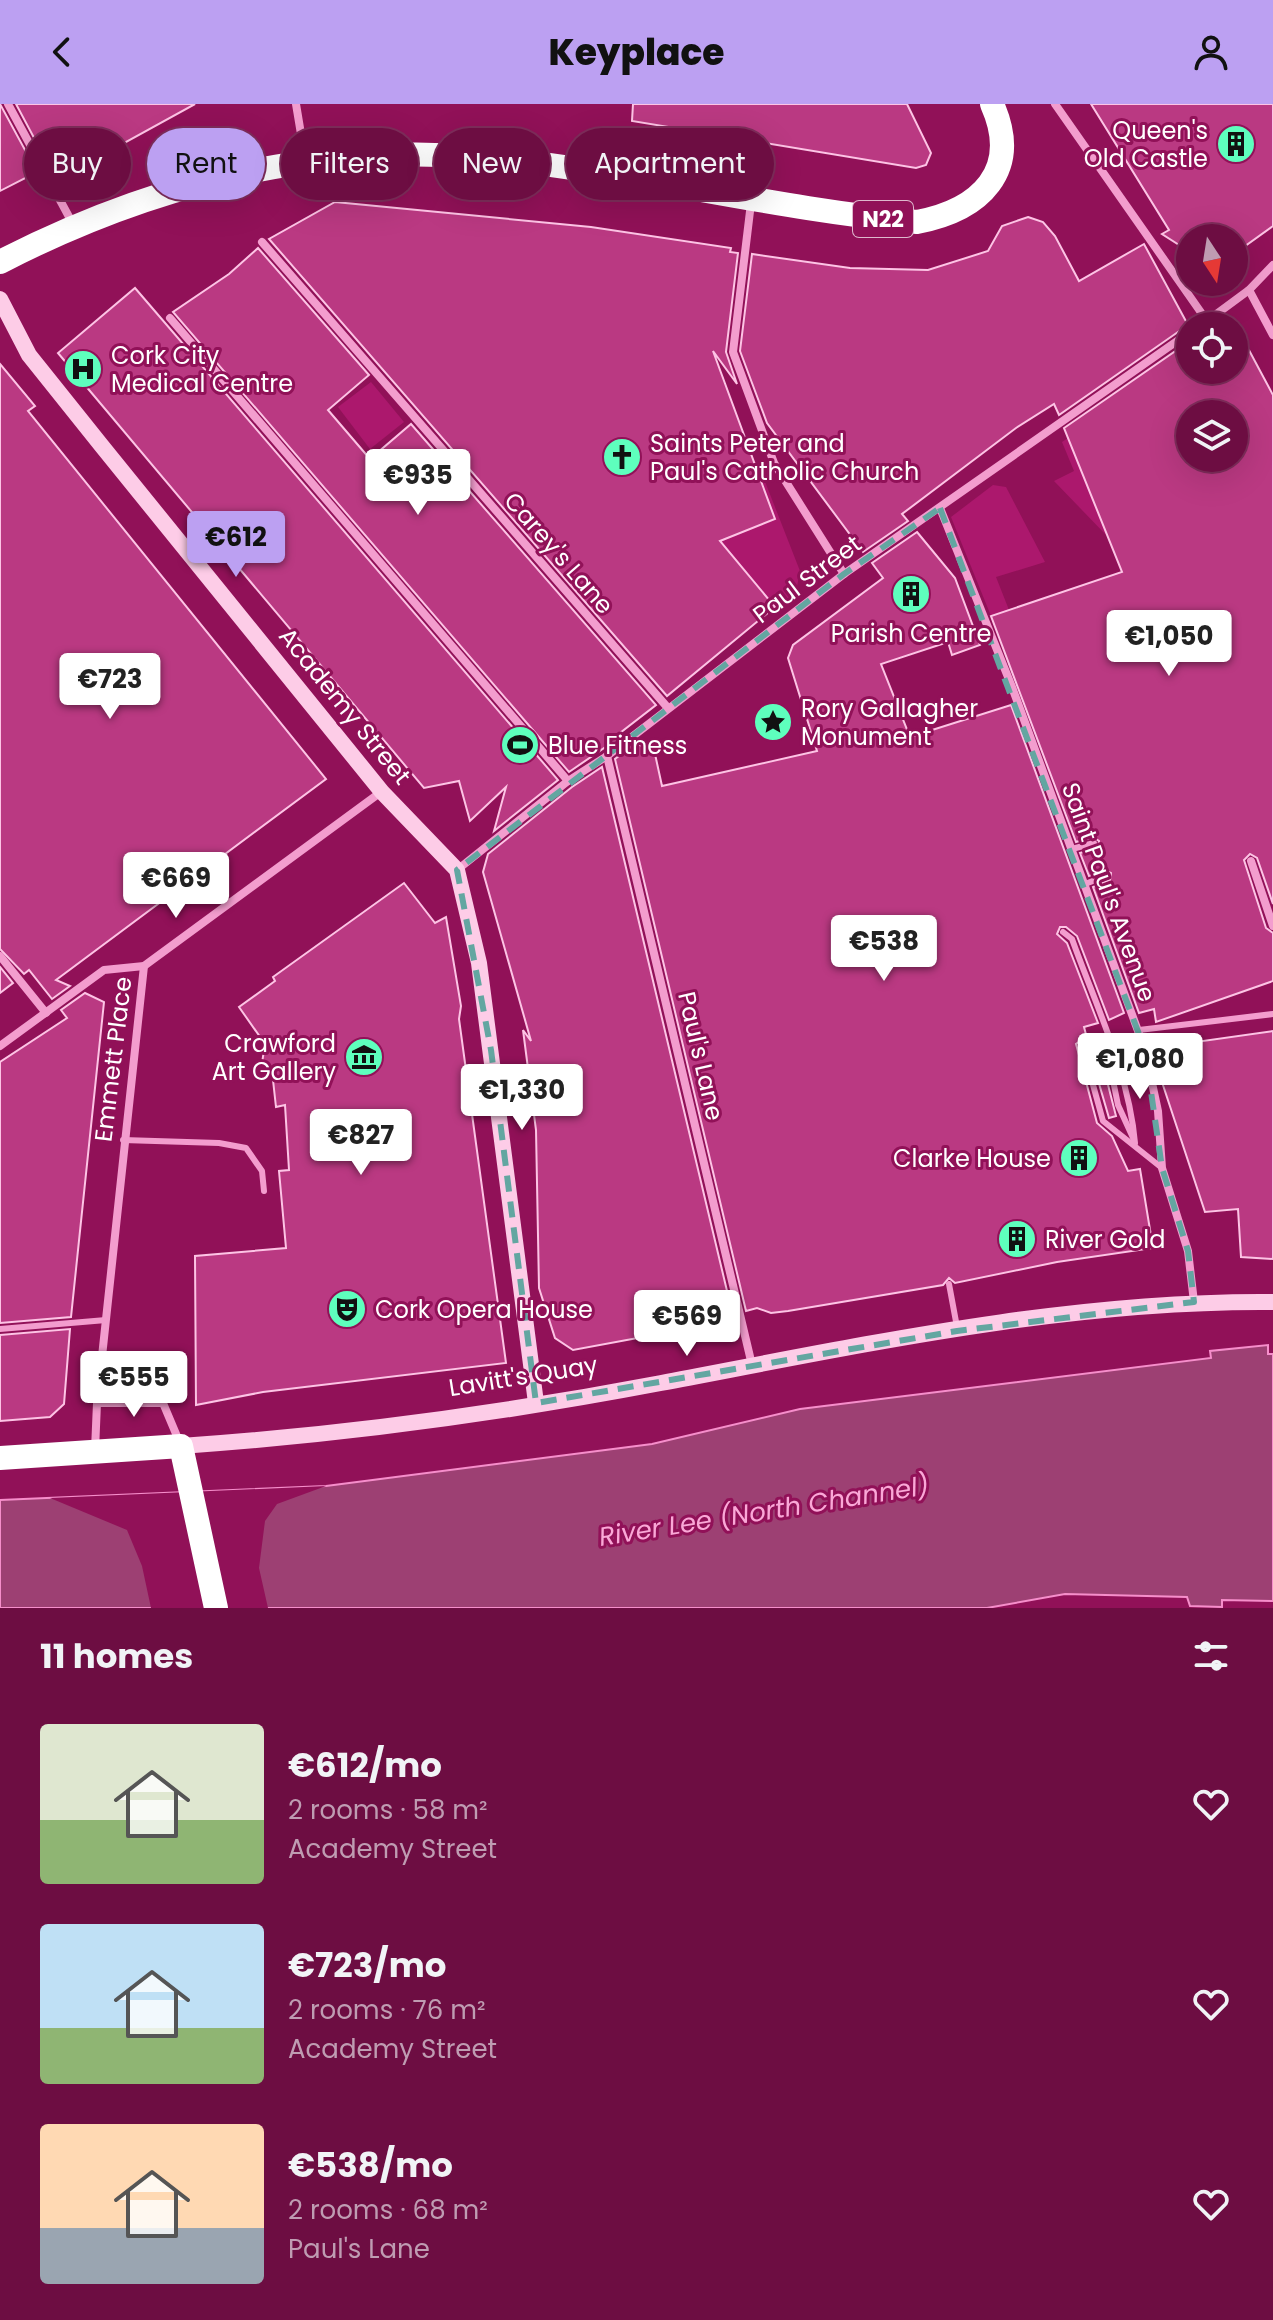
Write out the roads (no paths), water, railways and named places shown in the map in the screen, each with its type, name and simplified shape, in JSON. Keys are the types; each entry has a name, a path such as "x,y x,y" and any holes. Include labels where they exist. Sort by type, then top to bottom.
{"highway":[{"name":"N22","path":"772,200 917,222 963,208 978,197 998,172 1002,147 992,104"},
{"name":"N22","path":"418,155 493,158 566,169"},
{"name":"N22","path":"0,262 75,226 176,189 281,166"},
{"name":"Lavitt's Quay","path":"0,1458 181,1446"},
{"path":"181,1446 216,1608"}],"street":[{"path":"8,104 75,226"},
{"path":"296,104 300,128"},
{"path":"1055,104 1195,312"},
{"path":"752,200 733,352 774,463 844,574"},
{"name":"Carey's Lane","path":"262,242 668,708"},
{"path":"1219,312 1249,290 1273,265"},
{"path":"1249,290 1273,335"},
{"name":"Academy Street","path":"0,299 29,355 382,792 457,870"},
{"path":"170,318 568,781"},
{"name":"Paul Street","path":"457,870 568,781 607,756 844,574 1176,342"},
{"name":"Saint Paul's Avenue","path":"940,508 1139,1030 1158,1111 1162,1168 1188,1251 1194,1302"},
{"name":"Paul's Lane","path":"607,756 752,1365"},
{"name":"Emmett Place","path":"95,1451 123,1140 144,966 382,792"},
{"path":"1251,861 1273,926"},
{"path":"457,870 479,963 536,1403"},
{"path":"0,956 46,1013"},
{"path":"0,1046 104,970 144,966"},
{"name":"Lavitt's Quay","path":"181,1446 284,1439 536,1403 957,1331 1194,1302 1273,1302"},
{"path":"97,1403 163,1403 181,1446"}],"lane":[{"path":"1072,849 1094,843"},
{"path":"1085,884 1106,876"},
{"path":"1063,932 1072,939 1130,1102 1135,1143"},
{"path":"1139,1030 1273,1014"},
{"path":"1102,1022 1118,1105 1135,1143"},
{"path":"1082,1045 1103,1121 1135,1143 1162,1168"},
{"path":"123,1140 219,1143 246,1148 262,1171 264,1191"},
{"path":"949,1284 957,1331"},
{"path":"0,1329 106,1320"}],"water":[{"name":"River Lee (North Channel)","path":"1268,1345 1268,1354 1273,1354 1273,1601 1222,1600 1222,1607 1190,1606 1187,1597 1065,1594 987,1608 0,1608 0,1500 326,1486 652,1444 800,1409 1211,1358 1210,1351"}],"place":[{"name":"Queen's Old Castle","path":"1236,144"},
{"name":"Cork City Medical Centre","path":"83,369"},
{"name":"Saints Peter and Paul's Catholic Church","path":"622,457"},
{"name":"Parish Centre","path":"911,594"},
{"name":"Rory Gallagher Monument","path":"773,722"},
{"name":"Blue Fitness","path":"520,745"},
{"name":"Crawford Art Gallery","path":"364,1057"},
{"name":"Clarke House","path":"1079,1158"},
{"name":"River Gold","path":"1017,1239"},
{"name":"Cork Opera House","path":"347,1309"}]}
